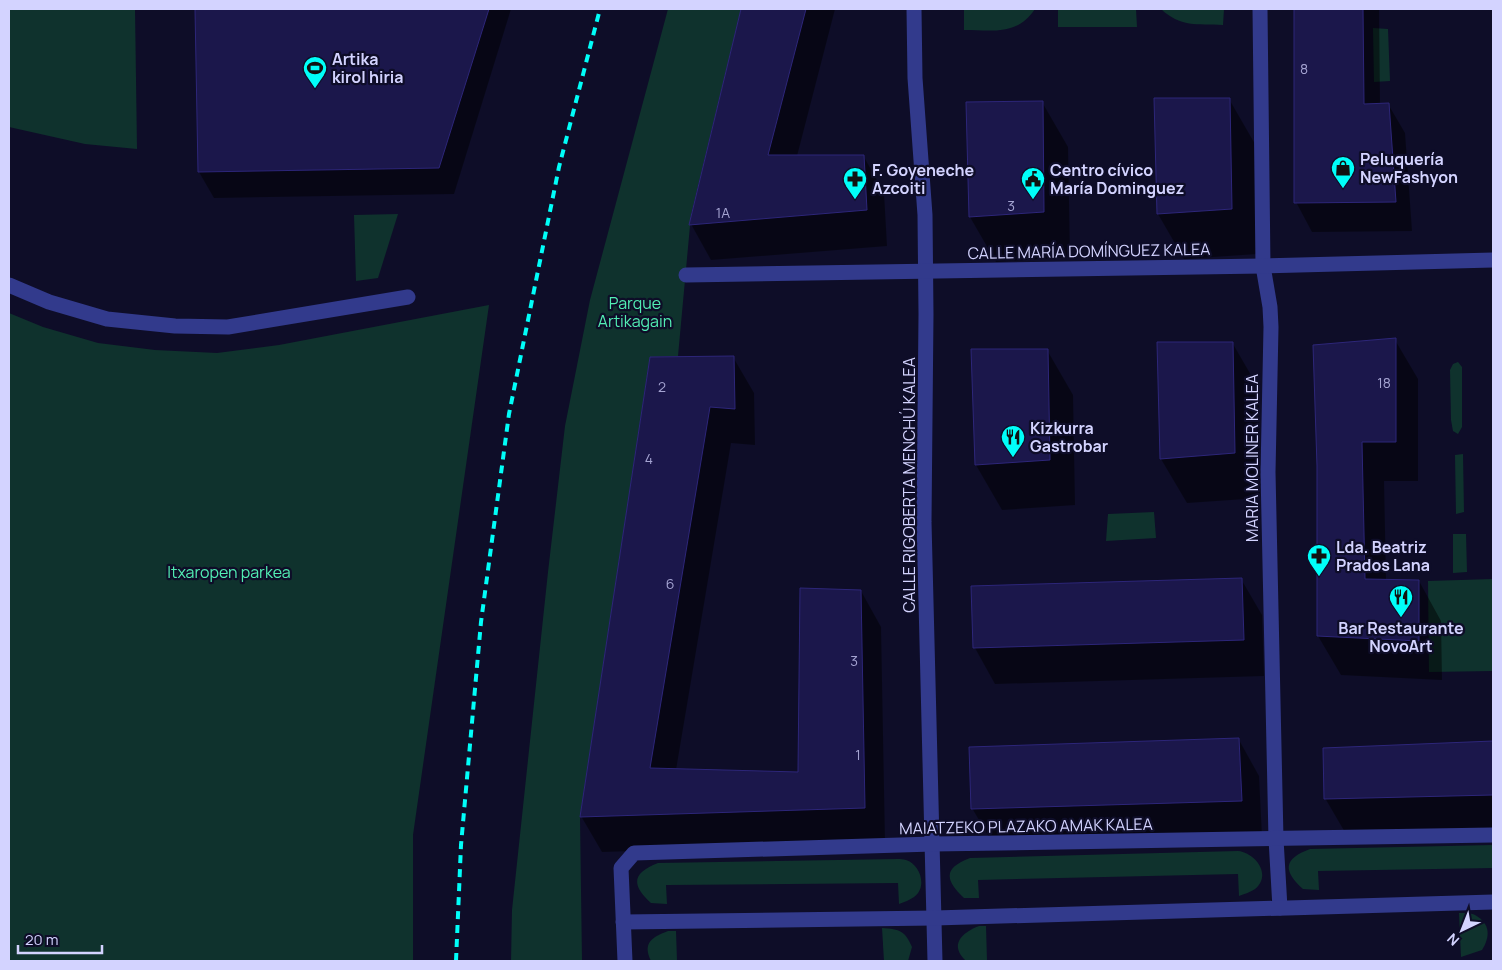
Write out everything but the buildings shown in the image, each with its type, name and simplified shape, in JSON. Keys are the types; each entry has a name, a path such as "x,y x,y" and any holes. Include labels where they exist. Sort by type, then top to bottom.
{"street":[{"name":"CALLE RIGOBERTA MENCHÚ KALEA","path":"914,9 915,78 925,215 924,522 936,961"},
{"name":"MARIA MOLINER KALEA","path":"1260,9 1263,266 1270,307 1271,327 1268,472 1276,839 1280,908"},
{"name":"CALLE MARÍA DOMÍNGUEZ KALEA","path":"686,276 1493,260"},
{"path":"9,285 48,302 107,319 175,326 228,327 408,297"},
{"name":"MAIATZEKO PLAZAKO AMAK KALEA","path":"625,961 621,868 634,853 933,844 1493,835"},
{"path":"623,922 934,918 1493,902"}],"green space":[{"path":"9,9 135,9 137,149 85,144 9,127"},
{"name":"Parque Artikagain","path":"668,9 741,9 691,215 678,356 650,357 580,817 582,961 511,961 512,910 565,426 590,300"},
{"path":"964,9 1035,9 1028,18 1012,28 984,31 964,30"},
{"path":"1058,9 1136,9 1137,27 1058,27"},
{"path":"1161,9 1224,9 1223,25 1182,22"},
{"path":"1373,28 1388,29 1390,81 1374,82"},
{"path":"398,214 378,278 356,281 354,215"},
{"name":"Itxaropen parkea","path":"489,305 413,835 413,961 9,961 9,313 43,327 98,343 155,350 217,353 279,345"},
{"path":"1458,362 1462,367 1462,427 1458,434 1453,431 1451,420 1450,370 1453,364"},
{"path":"1463,454 1464,512 1456,514 1455,455"},
{"path":"1154,512 1156,538 1106,541 1108,514"},
{"path":"1453,534 1466,534 1467,572 1453,573"},
{"path":"1493,579 1493,671 1429,672 1428,581"},
{"path":"1493,845 1493,868 1318,871 1319,890 1303,889 1296,883 1289,871 1291,861 1310,849"},
{"path":"1238,851 1256,860 1262,871 1260,883 1255,889 1239,896 1238,874 978,880 979,898 964,898 950,880 951,870 970,858"},
{"path":"898,859 911,862 915,866 921,882 921,888 914,897 899,904 898,883 666,885 667,904 651,903 640,891 637,880 643,871 658,863"},
{"path":"1459,913 1475,915 1484,922 1488,931 1487,940 1482,950 1461,957"},
{"path":"979,926 986,926 987,961 966,961 958,950 959,940 967,932"},
{"path":"882,928 898,930 907,937 912,947 908,961 884,961"},
{"path":"668,931 676,931 677,961 651,961 648,955 648,945 653,938"}],"railway":[{"path":"456,961 461,845 481,622 509,414 559,167 600,9"}],"place":[{"name":"Artika kirol hiria","path":"315,89"},
{"name":"Peluquería NewFashyon","path":"1343,189"},
{"name":"F. Goyeneche Azcoiti","path":"855,200"},
{"name":"Centro cívico María Dominguez","path":"1033,200"},
{"name":"Kizkurra Gastrobar","path":"1013,458"},
{"name":"Lda. Beatriz Prados Lana","path":"1319,577"},
{"name":"Bar Restaurante NovoArt","path":"1401,618"}]}
